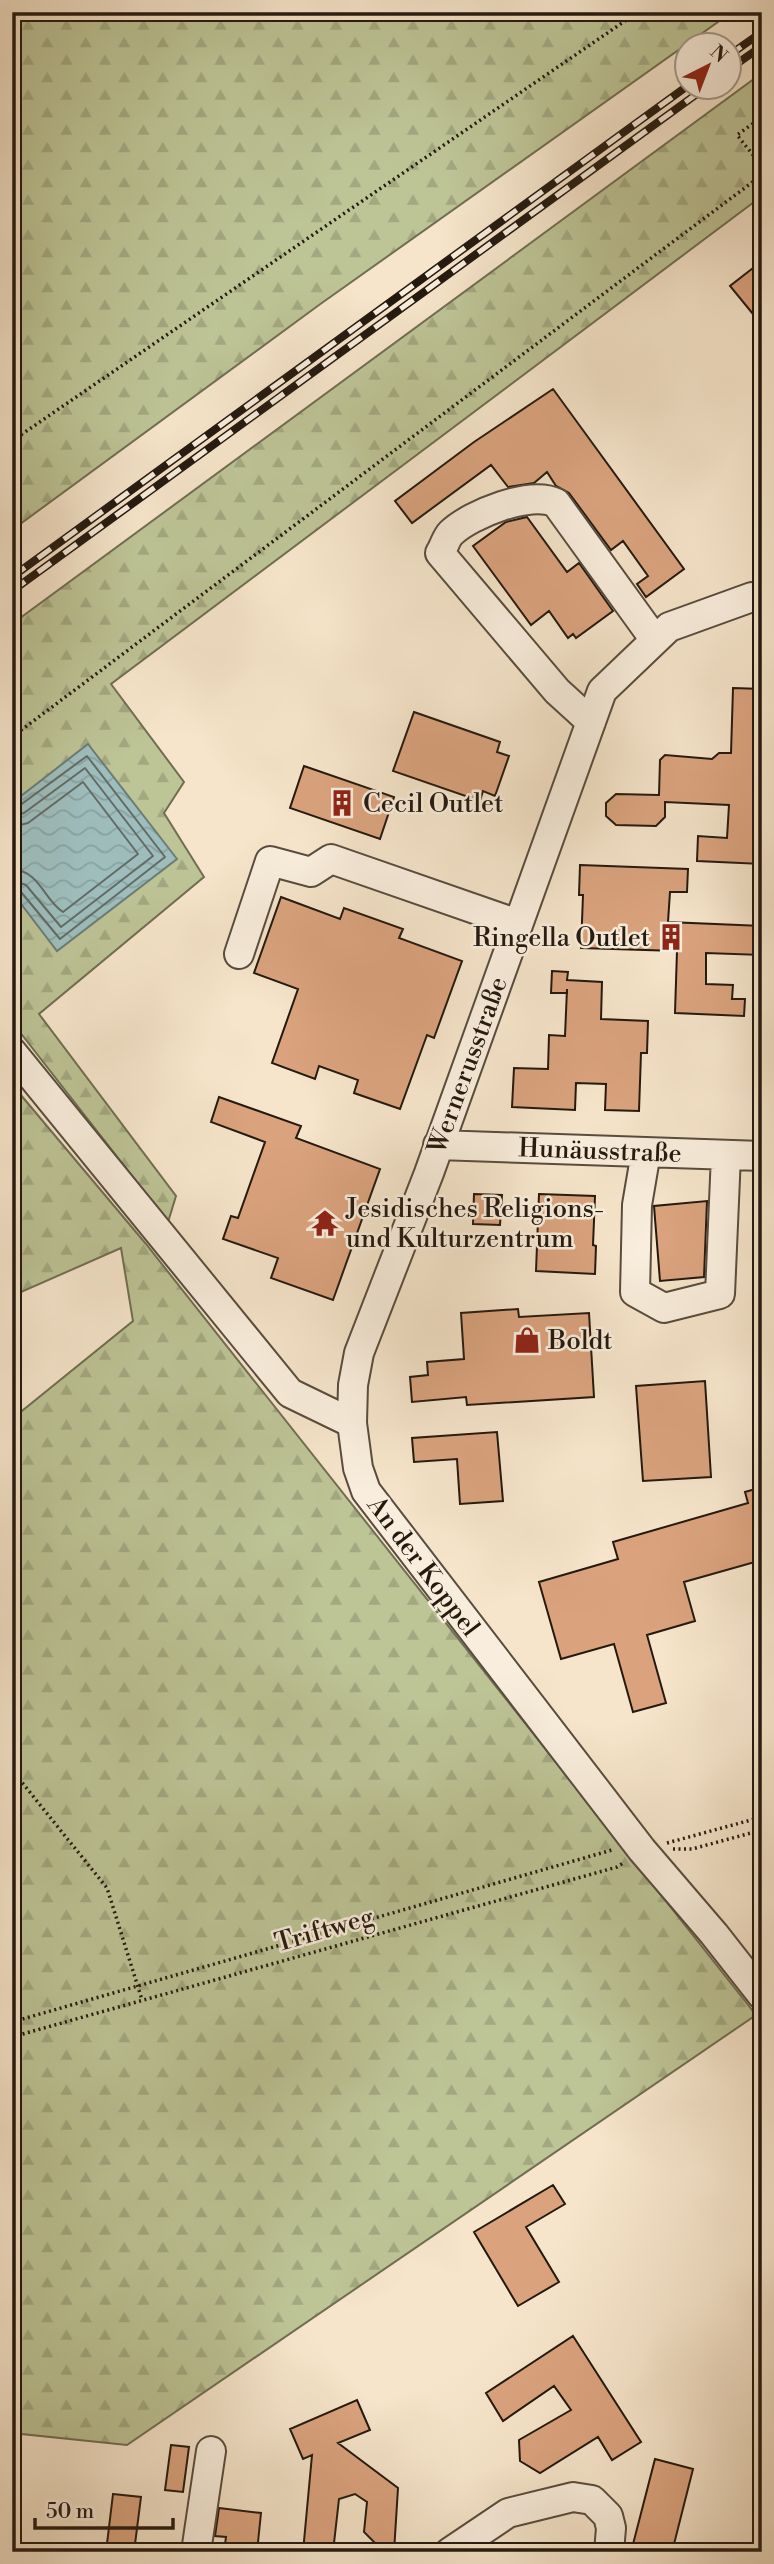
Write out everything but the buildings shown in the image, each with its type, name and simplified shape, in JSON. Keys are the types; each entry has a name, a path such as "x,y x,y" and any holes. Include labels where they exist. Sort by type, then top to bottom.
{"street":[{"path":"591,722 557,691 440,553 450,534 489,510 524,500 547,499 556,503 655,640"},
{"name":"Wernerusstraße","path":"352,1423 353,1385 359,1353 438,1145 602,691 669,627 752,597 762,597"},
{"path":"239,954 270,861 311,873 331,859 518,924"},
{"path":"12,1052 290,1393 352,1423"},
{"name":"Hunäusstraße","path":"438,1145 762,1156"},
{"path":"646,1152 637,1205 635,1292 664,1308 720,1294 726,1155"},
{"name":"An der Koppel","path":"352,1423 358,1468 366,1491 642,1850 762,1995"},
{"path":"196,2552 211,2451"},
{"path":"450,2552 508,2513 573,2497 592,2500 608,2516 611,2528 609,2552"}],"path":[{"path":"12,441 638,12"},
{"path":"762,117 737,135 762,166"},
{"path":"12,737 762,175"},
{"path":"12,1770 107,1888 142,2000"},
{"name":"Triftweg","path":"12,2037 617,1867 642,1850 762,1817"},
{"name":"Triftweg","path":"12,2022 609,1850 692,1849 762,1830"}],"green space":[{"path":"12,12 732,12 704,32 672,32 672,55 319,305 12,530"},
{"path":"762,73 762,196 111,684 184,782 164,813 204,877 39,1014 176,1196 168,1222 12,1022 12,624 723,102 742,102 742,88"},
{"path":"20,1094 146,1244 756,2015 127,2445 12,2433 12,1419 133,1321 121,1248 12,1296 12,1100"}],"water":[{"path":"88,744 177,859 57,951 12,892 12,803"}],"railway":[{"path":"742,46 762,32"},
{"path":"742,60 762,46"},
{"path":"12,577 672,97"},
{"path":"12,591 686,102"}],"place":[{"name":"Cecil Outlet","path":"342,803"},
{"name":"Ringella Outlet","path":"671,937"},
{"name":"Jesidisches Religions- und Kulturzentrum","path":"325,1223"},
{"name":"Boldt","path":"527,1340"}]}
